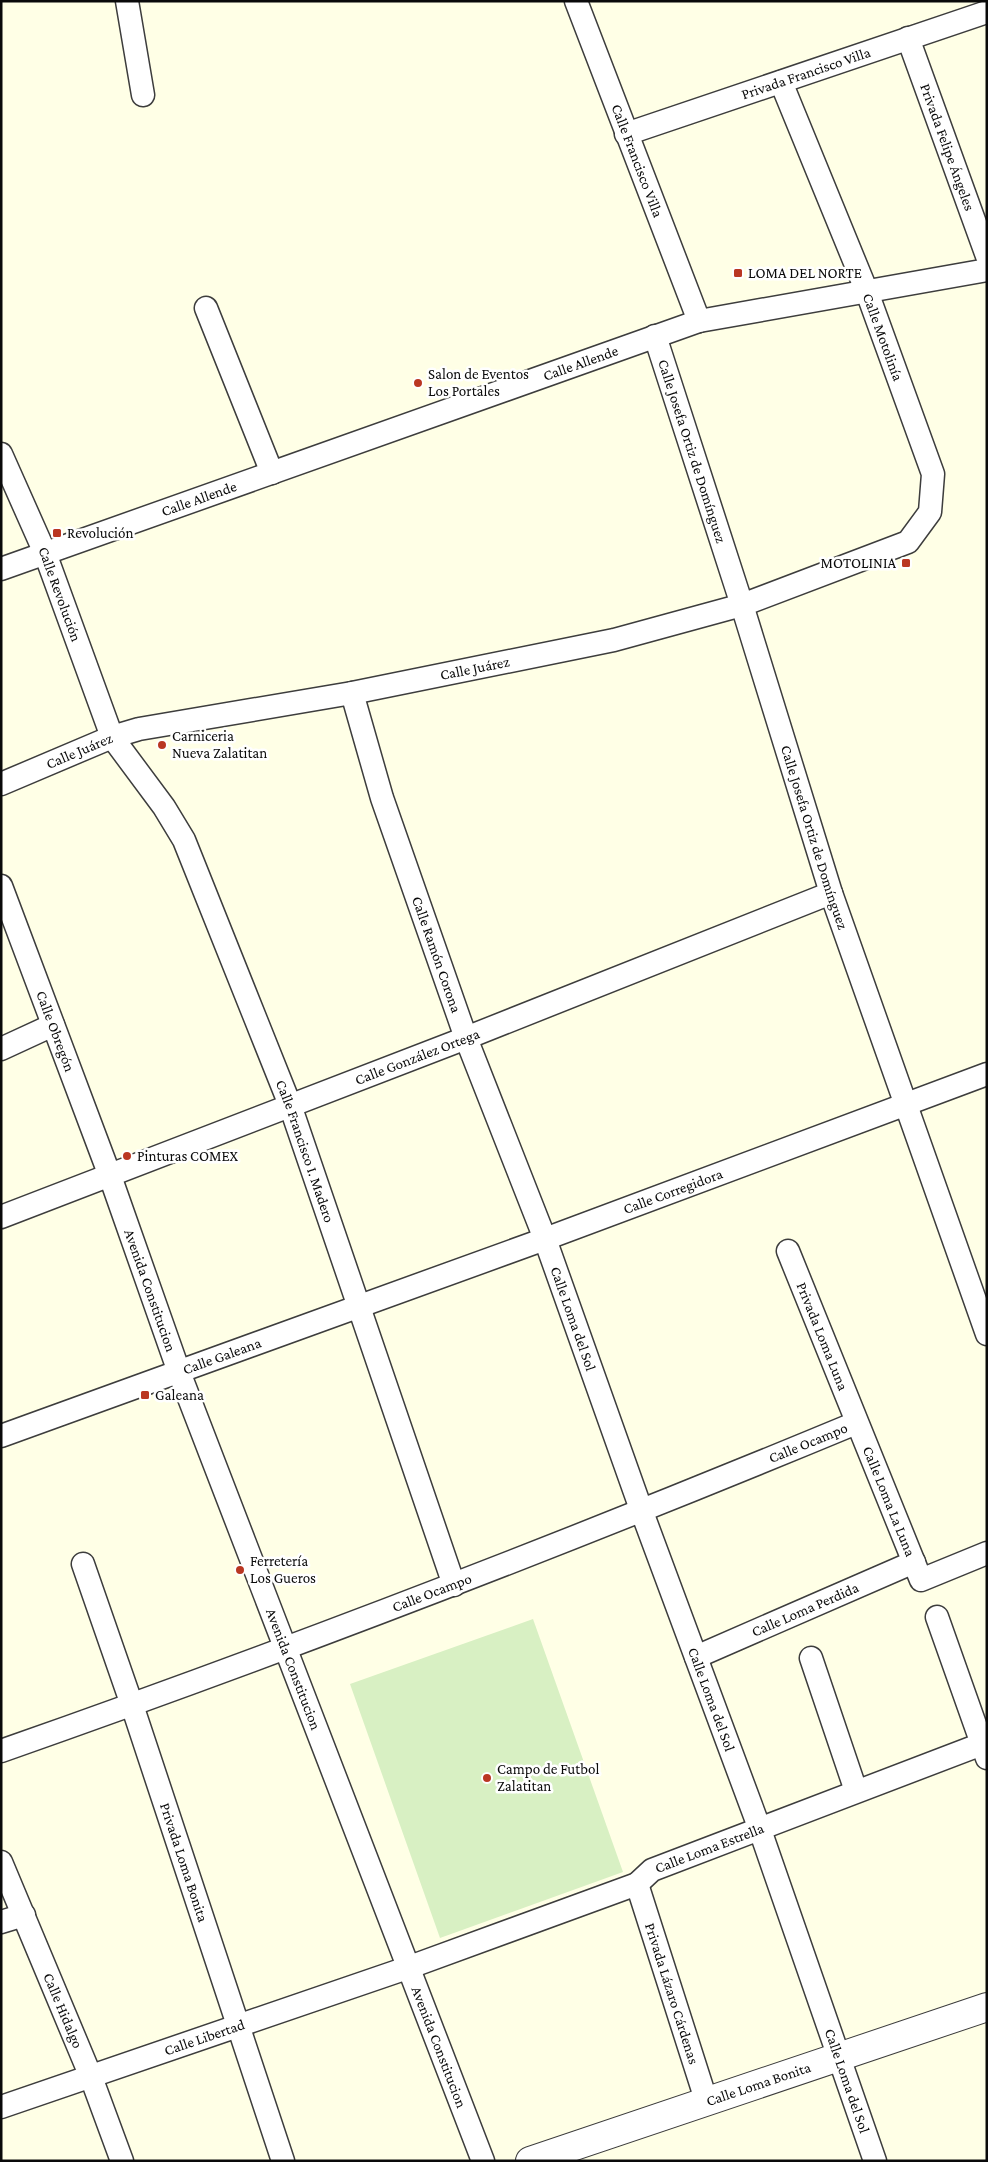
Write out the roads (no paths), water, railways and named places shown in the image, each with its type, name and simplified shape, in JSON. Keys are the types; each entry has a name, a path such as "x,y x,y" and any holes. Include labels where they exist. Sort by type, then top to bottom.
{"street":[{"path":"127,1 143,95"},
{"name":"Calle Francisco Villa","path":"576,1 699,321"},
{"name":"Privada Francisco Villa","path":"626,134 987,12"},
{"name":"Privada Felipe Ángeles","path":"908,38 987,256"},
{"name":"Calle Motolinía","path":"781,82 867,292 933,474 930,512"},
{"name":"Calle Allende","path":"1,569 699,321 987,270"},
{"path":"206,308 272,473"},
{"name":"Calle Josefa Ortiz de Domínguez","path":"655,336 742,605 831,893 904,1104 987,1334"},
{"name":"Calle Revolución","path":"1,454 44,554 112,737"},
{"name":"Calle Juárez","path":"1,784 112,737 139,729 352,693 614,640 742,605 908,542 930,512"},
{"name":"Calle Ramón Corona","path":"352,693 382,798 466,1038 545,1239"},
{"name":"Calle Francisco I. Madero","path":"112,737 164,807 184,840 290,1105 357,1306 454,1585"},
{"name":"Calle Obregón","path":"1,886 110,1176"},
{"name":"Calle González Ortega","path":"1,1217 466,1038 831,893"},
{"path":"1,1049 53,1025"},
{"name":"Calle Corregidora","path":"357,1306 545,1239 987,1074"},
{"name":"Avenida Constitucion","path":"110,1176 179,1372 284,1649 483,2161"},
{"name":"Calle Loma del Sol","path":"545,1239 642,1512 759,1827 875,2161"},
{"name":"Privada Loma Luna","path":"788,1251 856,1424"},
{"name":"Calle Galeana","path":"1,1436 357,1306"},
{"name":"Calle Ocampo","path":"1,1751 132,1705 454,1585 642,1512 856,1424"},
{"name":"Calle Loma La Luna","path":"856,1424 918,1571"},
{"name":"Calle Loma Perdida","path":"696,1657 918,1571 987,1553"},
{"name":"Privada Loma Bonita","path":"83,1564 132,1705 283,2161"},
{"path":"937,1617 985,1748"},
{"path":"811,1658 856,1791"},
{"name":"Calle Loma Estrella","path":"407,1968 637,1884 652,1870 759,1827 856,1791 985,1748"},
{"name":"Calle Hidalgo","path":"1,1862 91,2077 122,2161"},
{"name":"Privada Lázaro Cárdenas","path":"637,1884 707,2103"},
{"path":"1,1922 24,1915"},
{"name":"Calle Libertad","path":"1,2107 407,1968"},
{"name":"Calle Loma Bonita","path":"530,2161 707,2103 839,2056 987,2007"}],"place":[{"name":"LOMA DEL NORTE","path":"738,273"},
{"name":"Salon de Eventos Los Portales","path":"418,383"},
{"name":"Revolución","path":"57,533"},
{"name":"MOTOLINIA","path":"906,563"},
{"name":"Carniceria Nueva Zalatitan","path":"162,745"},
{"name":"Pinturas COMEX","path":"127,1156"},
{"name":"Galeana","path":"145,1395"},
{"name":"Ferretería Los Gueros","path":"240,1570"},
{"name":"Campo de Futbol Zalatitan","path":"487,1778"}]}
